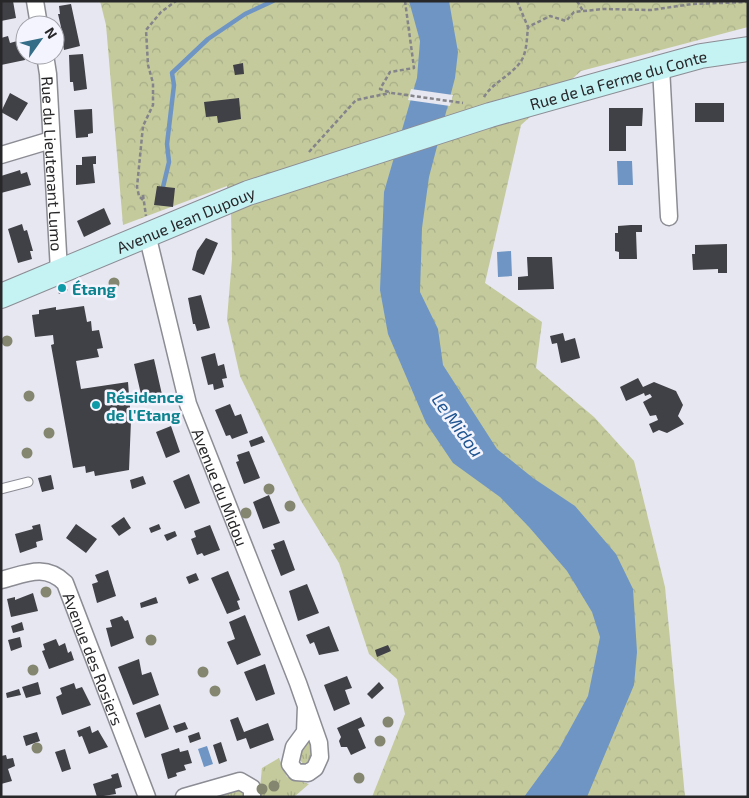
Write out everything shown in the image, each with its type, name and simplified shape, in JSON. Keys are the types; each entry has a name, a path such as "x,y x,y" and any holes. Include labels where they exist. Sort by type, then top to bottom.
{"street":[{"path":"35,1 37,15"},
{"name":"Rue de la Ferme du Conte","path":"373,151 485,110 701,56 748,49"},
{"name":"Rue du Lieutenant Lumo","path":"47,65 59,271"},
{"path":"661,67 669,217"},
{"path":"1,155 51,140"},
{"name":"Avenue Jean Dupouy","path":"1,296 224,202 373,151"},
{"name":"Avenue du Midou","path":"147,234 188,404 306,706"},
{"name":"Avenue des Rosiers","path":"1,580 45,571 55,573 65,583 147,797"},
{"path":"195,796 240,780 252,788 252,797"}],"lane":[{"path":"1,489 28,482"}],"path":[{"path":"144,200 138,196 137,187 143,126 153,105 153,82 148,65 146,30 161,12 176,1"},
{"path":"405,1 414,68 390,72 380,89 392,93 485,110 489,88 507,76 524,56 528,27 517,1"},
{"path":"577,1 583,11"},
{"path":"528,27 550,16 566,21 574,12 603,8 651,10 692,4 748,2"},
{"path":"294,177 300,162 356,100 392,93"}],"green space":[{"path":"100,1 748,1 748,27 581,71 521,125 485,283 542,322 536,368 594,417 634,461 665,587 685,797 372,797 405,714 397,679 369,654 339,563 301,501 240,376 227,319 232,259 231,212 227,186 123,225 106,25"},
{"path":"310,736 314,754 312,762 305,766 300,760 302,751"},
{"path":"279,758 287,777 309,784 294,797 259,797 262,768"},
{"path":"240,787 247,797 215,795"}],"water":[{"name":"Le Midou","path":"409,1 449,1 458,52 455,78 429,177 422,228 420,292 438,329 443,365 497,449 533,478 575,506 616,554 633,589 637,652 634,685 587,797 524,797 559,749 588,696 600,637 592,612 567,571 529,527 500,497 453,463 426,423 388,334 380,290 384,192 417,78 420,41"},
{"path":"617,161 632,161 633,185 618,185"},
{"path":"511,251 512,276 498,277 497,252"},
{"path":"207,746 213,764 204,767 198,749"}],"pier":[{"path":"411,89 453,95 450,106 408,100"}],"building":[{"path":"1,1 13,1 15,18 1,21"},
{"path":"71,4 80,46 65,50 65,15 58,15 60,14 59,6"},
{"path":"8,36 10,43 15,42 15,62 1,65 1,38"},
{"path":"83,54 87,89 74,91 73,82 70,82 69,55"},
{"path":"243,63 244,74 235,75 233,65"},
{"path":"10,93 28,103 17,121 1,112"},
{"path":"239,98 241,119 218,123 217,116 206,117 204,102"},
{"path":"695,103 724,103 724,122 695,122"},
{"path":"609,108 643,108 642,126 626,126 626,151 609,151"},
{"path":"92,109 93,133 88,134 88,137 76,138 74,110"},
{"path":"96,156 96,164 93,164 95,183 76,185 76,165 82,165 82,157"},
{"path":"20,170 21,174 27,172 31,185 1,193 1,176"},
{"path":"157,186 175,188 173,207 154,205"},
{"path":"104,208 111,224 84,237 77,221"},
{"path":"22,224 24,231 27,230 33,251 30,251 32,259 18,263 8,229"},
{"path":"642,225 642,232 636,232 637,259 619,259 619,252 615,251 615,233 618,233 618,226"},
{"path":"206,238 218,243 204,275 192,270 197,251"},
{"path":"727,244 727,273 718,273 718,269 693,270 692,254 695,254 695,245"},
{"path":"527,257 552,257 554,289 518,290 518,277 528,276"},
{"name":"Étang","path":"64,283 68,290 59,294 56,286"},
{"path":"201,295 210,328 197,331 195,324 193,324 188,298"},
{"name":"Résidence de l'Etang","path":"84,306 87,322 91,321 92,331 99,330 103,348 97,349 99,357 76,361 81,389 128,382 131,420 129,470 95,476 94,471 86,473 85,466 73,468 51,345 54,344 53,335 35,337 32,315 39,314 39,310 56,307 56,310"},
{"path":"563,333 565,341 575,338 580,358 561,363 557,343 552,344 550,336"},
{"path":"215,353 218,366 224,364 227,378 222,379 224,387 214,390 213,384 208,385 201,357"},
{"path":"154,359 163,399 143,403 134,364"},
{"path":"638,378 643,387 654,382 676,391 683,405 678,416 684,424 667,433 659,430 653,433 649,424 658,420 656,415 650,416 643,402 652,397 650,394 645,396 644,393 626,401 620,387"},
{"path":"230,404 235,416 241,414 248,433 232,439 230,435 226,436 215,410"},
{"path":"171,426 180,452 166,458 156,432"},
{"path":"262,436 265,442 251,447 249,441"},
{"path":"249,451 260,478 244,484 236,462 239,461 237,455"},
{"path":"189,474 200,503 185,509 173,481"},
{"path":"51,475 54,489 42,492 38,478"},
{"path":"143,476 146,484 132,489 130,480"},
{"path":"269,495 280,523 263,529 253,502"},
{"path":"124,517 131,528 119,536 111,526"},
{"path":"40,524 43,540 36,542 37,547 20,553 15,534 33,529 32,526"},
{"path":"76,524 97,539 86,553 66,538"},
{"path":"159,524 161,529 151,533 149,528"},
{"path":"210,525 220,550 204,556 202,553 197,555 191,539 196,537 194,531"},
{"path":"175,531 177,536 167,541 164,535"},
{"path":"284,540 295,570 281,576 271,550 275,549 273,544"},
{"path":"108,570 116,596 97,603 92,584 98,582 95,575"},
{"path":"228,571 240,600 237,601 240,609 227,614 211,578"},
{"path":"196,573 199,580 189,584 186,577"},
{"path":"307,584 319,613 298,621 289,591"},
{"path":"33,593 38,611 11,617 7,599 15,597 15,600"},
{"path":"156,597 158,603 141,608 140,603"},
{"path":"245,615 261,655 237,665 227,642 235,639 229,622"},
{"path":"122,616 125,621 128,620 134,638 111,647 106,628 112,627 110,620"},
{"path":"22,622 24,630 13,633 11,626"},
{"path":"329,626 339,651 319,655 314,642 310,644 306,635"},
{"path":"20,637 22,647 11,651 8,640"},
{"path":"56,639 59,646 65,643 68,653 71,651 74,660 49,669 42,651 45,650 43,644"},
{"path":"388,645 391,651 377,657 375,650"},
{"path":"139,659 142,675 151,672 159,695 133,705 118,667"},
{"path":"265,664 275,694 256,701 244,672"},
{"path":"347,676 352,688 345,690 350,704 334,711 324,685"},
{"path":"38,682 41,694 26,698 22,687"},
{"path":"379,682 384,688 372,699 367,694"},
{"path":"74,683 76,689 82,687 91,705 62,715 56,697 62,694 60,688"},
{"path":"19,689 21,695 7,698 6,693"},
{"path":"160,704 169,729 145,738 136,713"},
{"path":"238,717 244,732 268,723 274,740 250,749 246,738 237,741 230,720"},
{"path":"361,717 365,726 358,729 366,748 351,755 347,747 341,747 339,741 341,737 337,728"},
{"path":"185,722 188,729 176,733 173,726"},
{"path":"90,726 92,733 98,730 108,747 89,754 82,736 79,737 77,731"},
{"path":"37,732 40,741 26,746 23,736"},
{"path":"199,732 201,739 190,743 188,736"},
{"path":"221,742 227,761 219,764 213,745"},
{"path":"179,748 180,752 188,750 192,763 184,765 186,770 176,773 177,776 168,779 161,754"},
{"path":"65,749 71,769 62,772 55,752"},
{"path":"6,755 7,759 13,758 15,766 8,769 12,781 1,784 1,756"},
{"path":"118,773 122,787 115,789 116,794 97,797 93,784 112,778 111,775"}],"waterway":[{"path":"163,187 169,162 167,144 174,85 172,73 208,39 245,14 273,1"}],"place":[{"name":"Étang","path":"62,288"},
{"name":"Résidence de l'Etang","path":"96,405"}]}
